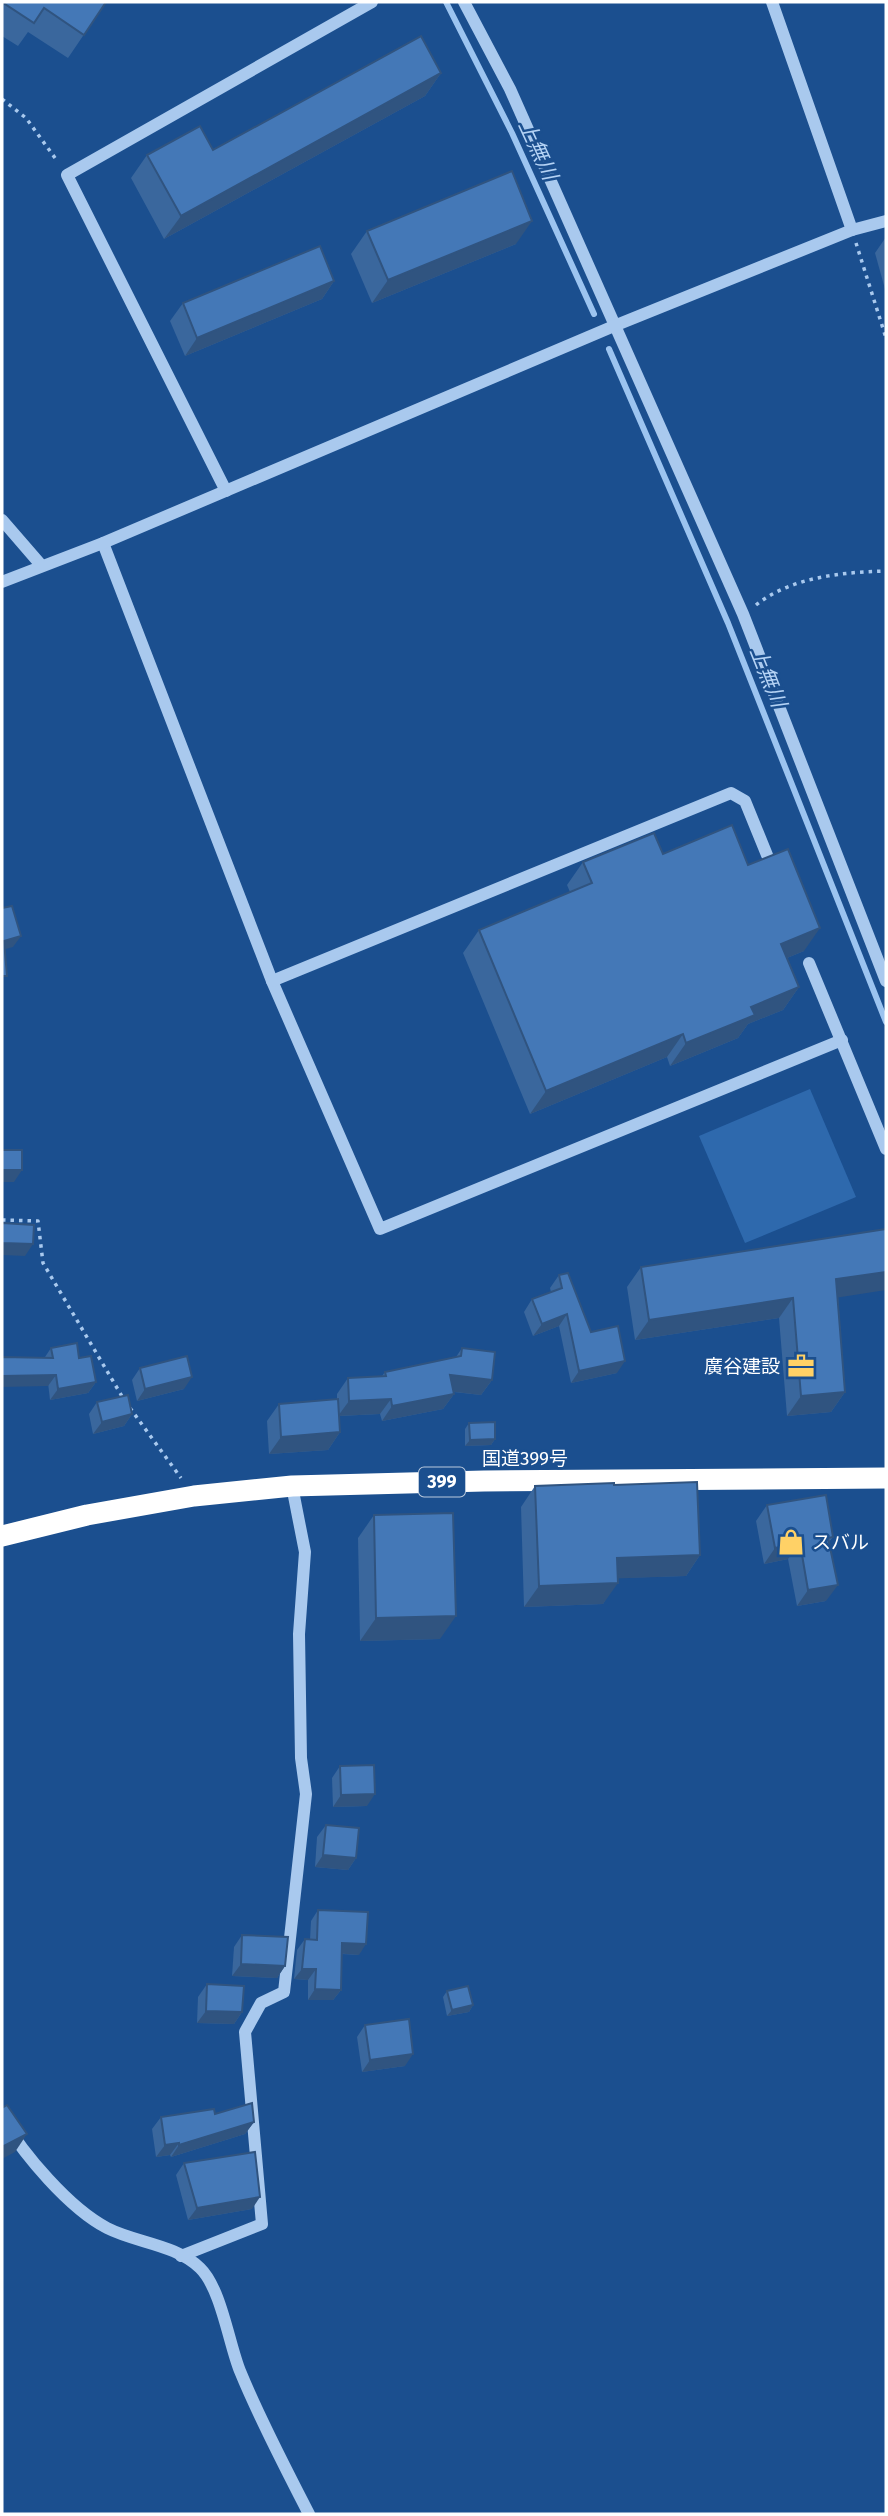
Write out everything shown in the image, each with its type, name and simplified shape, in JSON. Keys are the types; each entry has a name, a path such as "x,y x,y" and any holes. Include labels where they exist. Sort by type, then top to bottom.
{"highway":[{"name":"国道399号","path":"2,1536 87,1515 194,1496 292,1486 484,1481 886,1478"}],"street":[{"path":"226,491 67,176 372,2"},
{"path":"464,2 510,89 743,614 886,981"},
{"path":"772,2 852,230"},
{"path":"2,582 103,543 614,326 852,230 886,221"},
{"path":"2,520 41,565"},
{"path":"103,543 272,981 380,1229 842,1040"},
{"path":"272,981 731,793 745,801 766,855"},
{"path":"808,963 886,1149"},
{"path":"181,2256 262,2224 245,2032 261,2003 284,1992 306,1794 301,1758 299,1634 305,1552 292,1486"},
{"path":"2,2118 17,2143 43,2174 72,2202 107,2228 181,2256 201,2269 226,2322 239,2368 309,2514"}],"path":[{"path":"2,99 26,118 67,176"},
{"path":"852,230 886,338"},
{"path":"743,614 767,596 799,583 861,572 886,571"},
{"path":"2,1220 38,1221 43,1263 55,1287 126,1404 194,1496"}],"shaded area":[{"path":"810,1089 856,1197 745,1243 699,1136"}],"building":[{"path":"2,2 106,2 84,35 44,8 34,23"},
{"path":"421,36 441,73 181,216 147,155 200,126 213,150"},
{"path":"512,171 532,221 388,280 367,231"},
{"path":"320,246 334,281 197,338 183,303"},
{"path":"732,825 748,865 788,849 820,928 781,944 799,987 751,1007 755,1015 686,1043 683,1034 546,1091 479,930 592,883 583,862 654,833 663,854"},
{"path":"12,906 21,936 4,941 7,976 2,976 2,908"},
{"path":"2,1150 22,1150 22,1170 2,1170"},
{"path":"2,1223 34,1225 33,1244 2,1243"},
{"path":"886,1229 886,1272 836,1279 845,1392 801,1396 793,1298 649,1320 641,1267"},
{"path":"568,1273 591,1332 618,1326 625,1361 579,1371 567,1314 542,1324 532,1299 562,1288 559,1275"},
{"path":"77,1343 79,1358 91,1356 96,1382 58,1389 56,1375 2,1376 2,1357 53,1358 51,1348"},
{"path":"462,1348 495,1352 492,1380 450,1375 454,1394 392,1406 391,1399 349,1401 348,1378 386,1376 385,1372 461,1356"},
{"path":"187,1356 192,1377 145,1389 140,1368"},
{"path":"128,1395 132,1414 102,1422 97,1402"},
{"path":"338,1399 340,1432 281,1437 279,1404"},
{"path":"495,1422 495,1439 470,1440 469,1423"},
{"path":"697,1482 700,1555 617,1558 618,1583 539,1586 535,1486"},
{"path":"826,1495 833,1537 828,1538 838,1585 808,1590 800,1543 775,1548 767,1505"},
{"path":"453,1513 456,1616 376,1618 374,1515"},
{"path":"374,1765 375,1794 341,1795 340,1766"},
{"path":"326,1825 359,1828 356,1858 323,1855"},
{"path":"318,1910 368,1912 366,1944 342,1943 341,1990 315,1989 316,1969 302,1969 305,1939 317,1940"},
{"path":"242,1935 288,1937 285,1966 241,1964"},
{"path":"207,1984 244,1986 242,2012 206,2011"},
{"path":"468,1986 473,2005 452,2010 447,1991"},
{"path":"409,2019 413,2054 370,2060 365,2025"},
{"path":"252,2103 254,2122 179,2145 165,2145 161,2117 214,2109 215,2114"},
{"path":"7,2105 27,2134 2,2147 2,2108"},
{"path":"255,2152 260,2197 197,2208 184,2163"}],"waterway":[{"name":"上無川","path":"446,2 512,133 594,314"},
{"name":"上無川","path":"609,349 728,623 886,1022"}],"place":[{"name":"廣谷建設","path":"801,1366"},
{"name":"スバル","path":"791,1542"}]}
